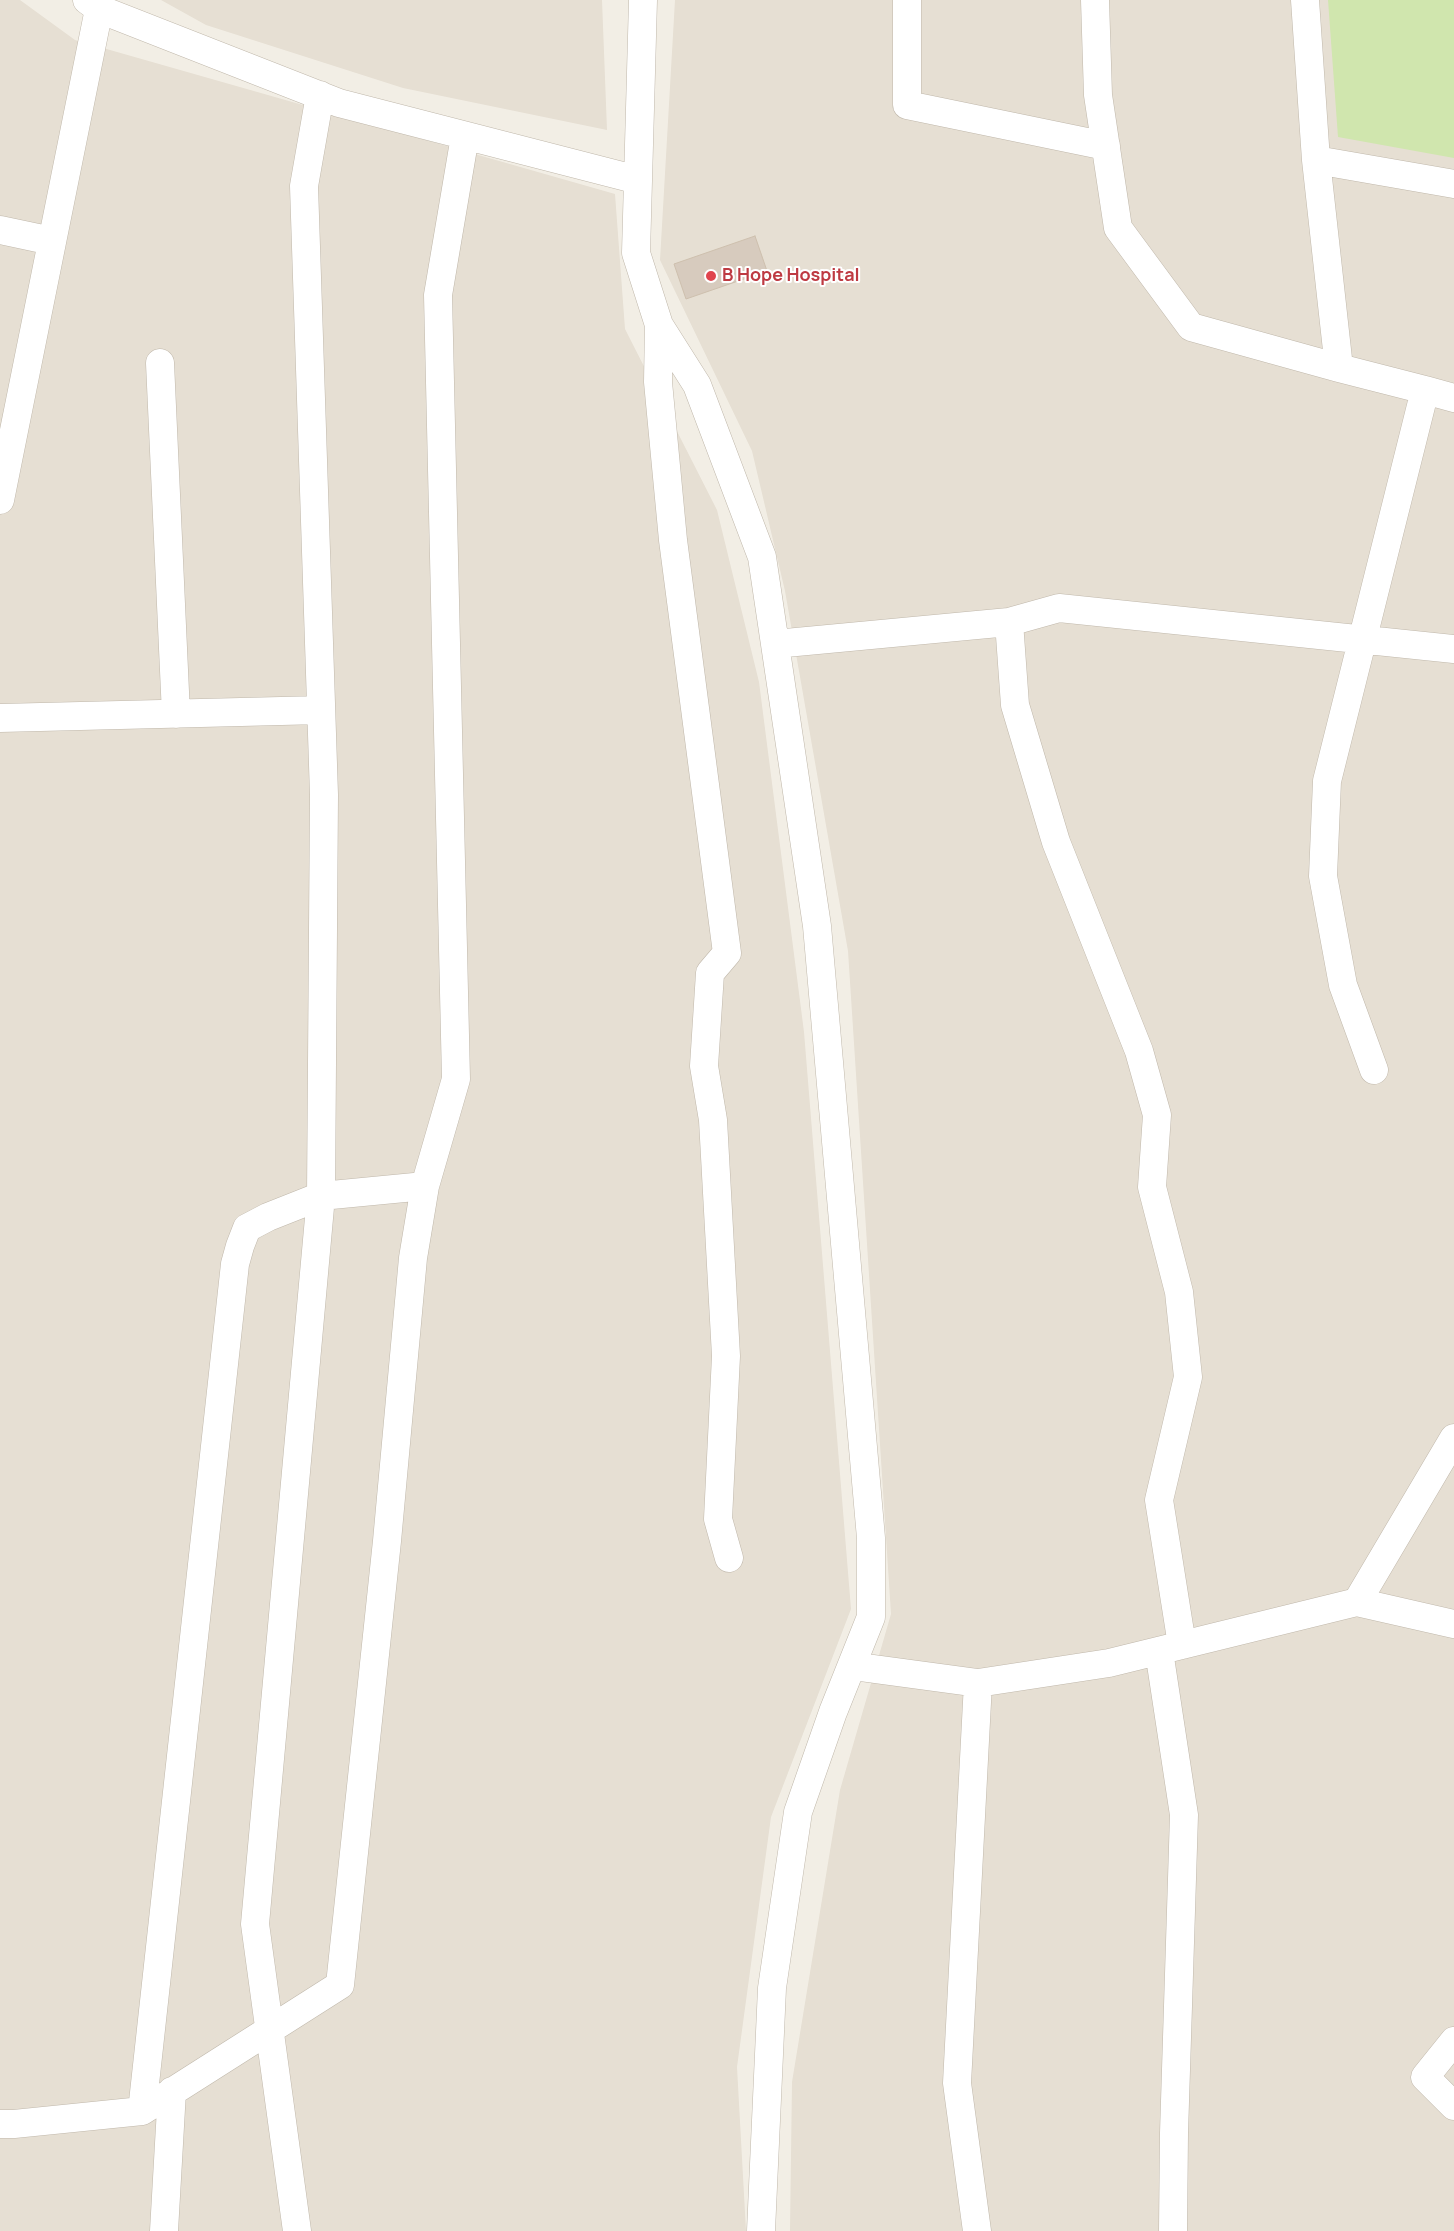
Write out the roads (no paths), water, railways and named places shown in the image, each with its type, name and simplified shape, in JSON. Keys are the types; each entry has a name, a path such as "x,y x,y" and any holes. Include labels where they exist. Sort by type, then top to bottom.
{"street":[{"path":"642,0 636,253 659,325 697,385 762,557 817,926 871,1538 871,1617 798,1812 772,1988 761,2231"},
{"path":"907,0 907,105 1106,146"},
{"path":"1095,0 1098,95 1118,228 1191,327 1454,398"},
{"path":"1306,0 1316,160 1338,368"},
{"path":"0,500 52,241 93,5 339,103 638,180"},
{"path":"297,2231 254,1924 321,1196 324,796 304,186 320,95"},
{"path":"0,2124 142,2111 340,1986 388,1532 413,1258 424,1186 456,1079 438,295 465,136"},
{"path":"1316,160 1454,184"},
{"path":"0,230 52,241"},
{"path":"659,325 658,382 673,540 727,953 710,973 704,1066 713,1120 726,1356 718,1519 729,1558"},
{"path":"160,363 176,714"},
{"path":"1374,1070 1343,985 1323,876 1327,781 1425,390"},
{"path":"775,644 1009,622 1059,608 1454,649"},
{"path":"1009,622 1015,705 1056,842 1139,1051 1158,1114 1152,1187 1179,1292 1188,1377 1159,1500 1184,1815 1174,2133 1173,2231"},
{"path":"0,718 321,710"},
{"path":"142,2111 235,1264 247,1228 268,1216 321,1196 424,1186"},
{"path":"1357,1602 1454,1438"},
{"path":"852,1666 978,1683 1109,1663 1357,1602 1454,1624"},
{"path":"977,2231 957,2083 978,1683"},
{"path":"1454,2041 1425,2077 1454,2106"},
{"path":"164,2231 172,2091"}],"place":[{"name":"B Hope Hospital","path":"711,276"}]}
